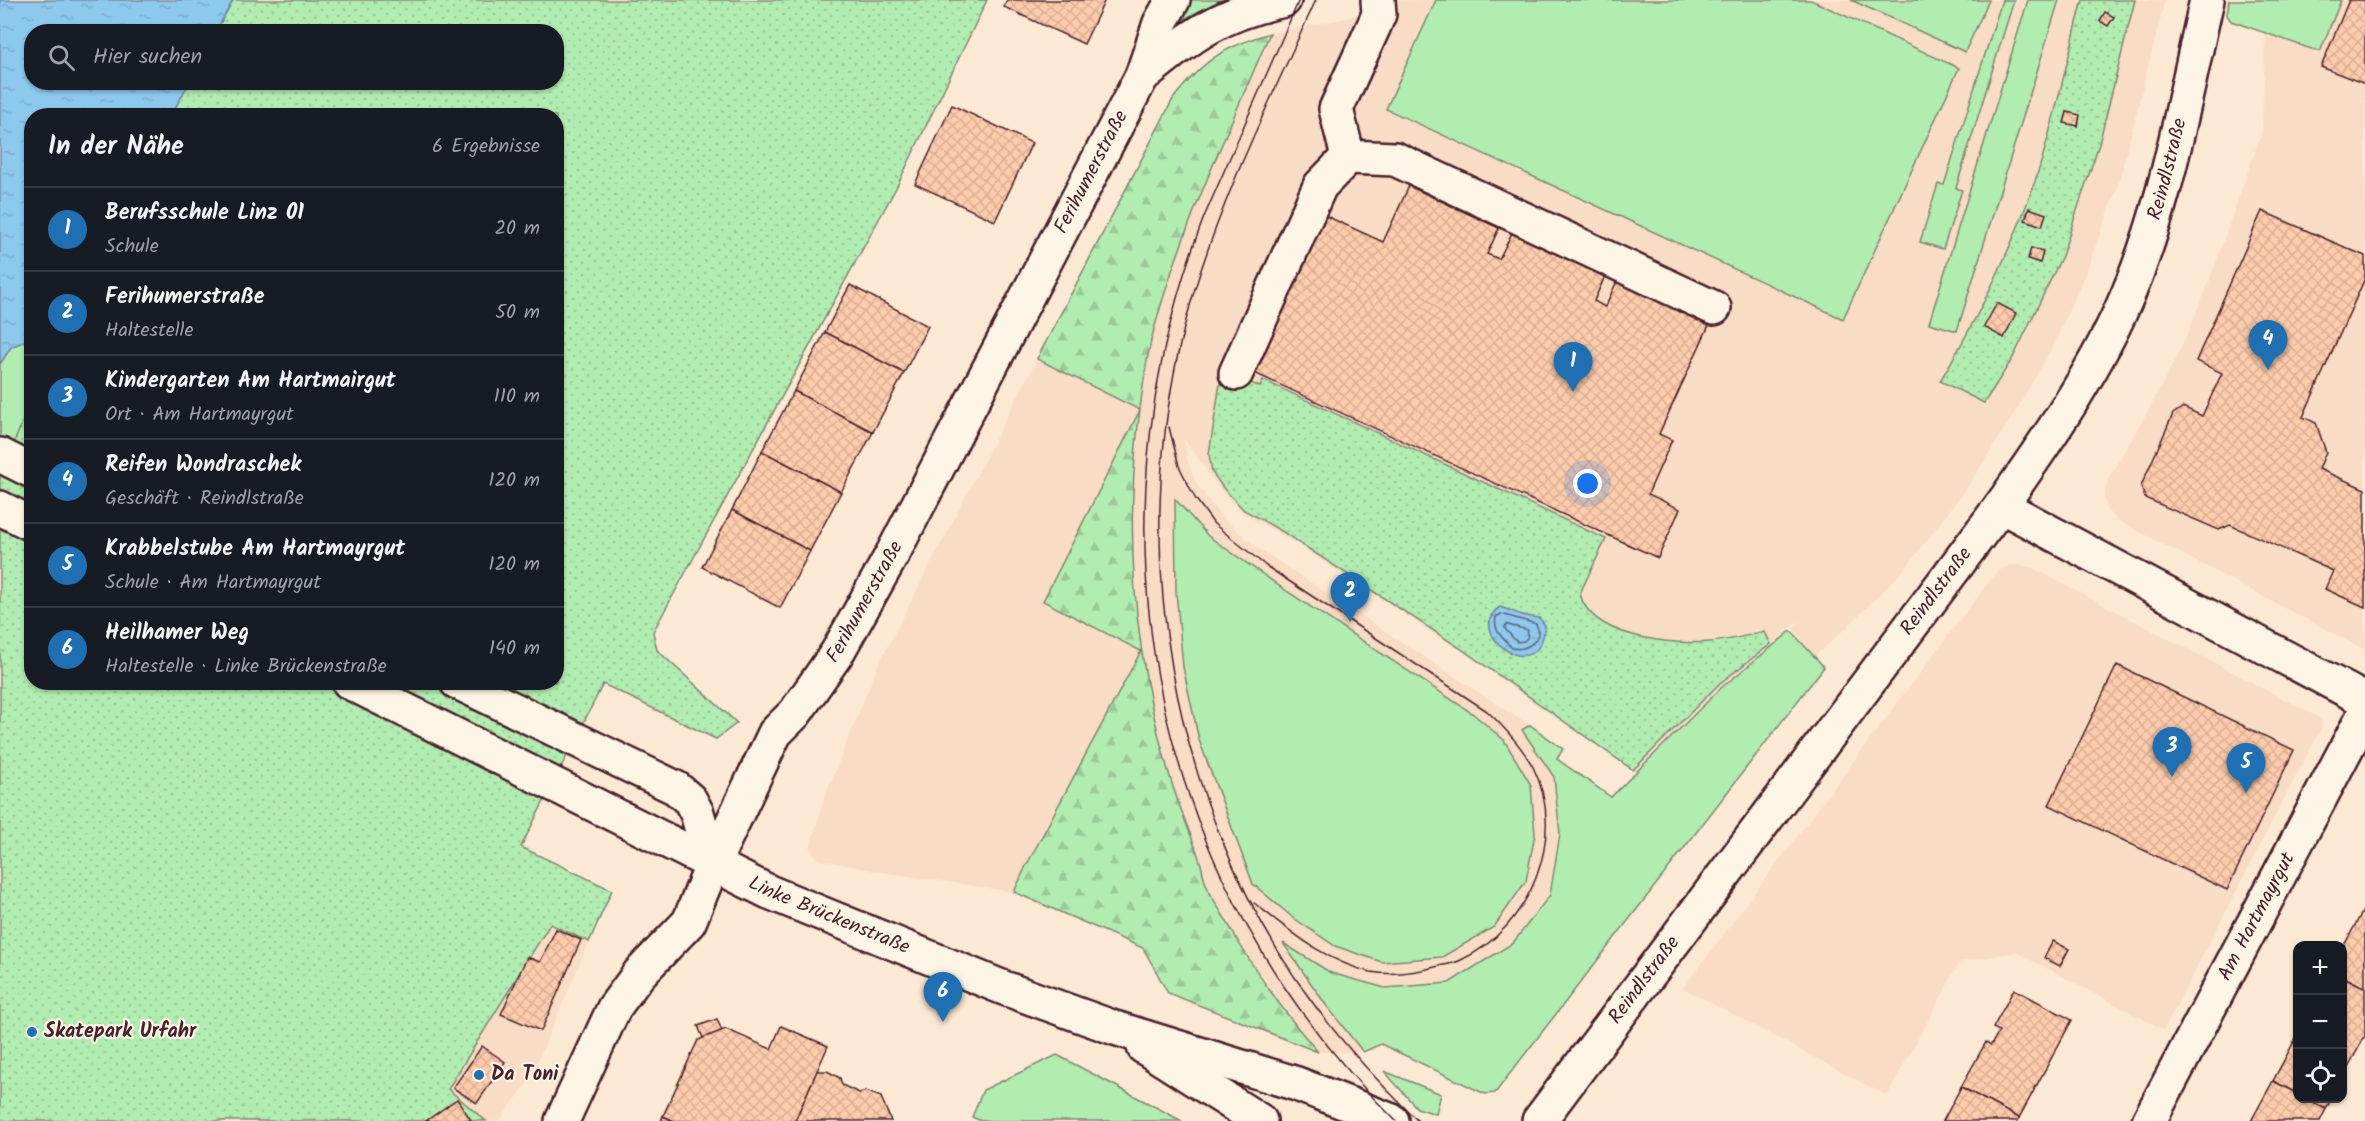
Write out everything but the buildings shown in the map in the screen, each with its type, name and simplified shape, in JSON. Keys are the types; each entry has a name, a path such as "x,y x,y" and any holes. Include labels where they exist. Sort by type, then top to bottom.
{"street":[{"name":"Ferihumerstraße","path":"562,1121 614,1008 639,974 683,930 694,913 712,866 775,733 795,712 837,653 894,552 1142,76 1160,23 1173,0"},
{"path":"1348,157 1336,109 1376,21 1378,0"},
{"name":"Reindlstraße","path":"1539,1121 2001,506 2048,440 2088,375 2122,307 2146,245 2166,181 2207,0"},
{"name":"Ferihumerstraße","path":"1142,76 1191,36 1208,26 1240,11 1278,1"},
{"path":"1236,374 1320,186 1348,157 1395,159 1714,308"},
{"path":"0,455 24,467"},
{"path":"2001,506 2365,700"},
{"path":"0,508 24,520"},
{"name":"Linke Brückenstraße","path":"365,690 712,866 769,892 993,984 1115,1028 1256,1071 1392,1121"},
{"path":"473,690 676,788 690,800 697,813 712,866"},
{"name":"Am Hartmayrgut","path":"2150,1121 2365,713"},
{"name":"Linke Brückenstraße","path":"1115,1028 1260,1121"}],"shaded area":[{"path":"1390,0 2083,0 2038,170 2016,231 1993,286 1940,381 1984,403 2013,358 2062,256 2099,144 2135,0 2165,0 2117,189 2086,272 2053,346 2013,416 1966,489 1904,570 1815,656 1793,629 1800,620 1721,687 1633,772 1458,649 1281,534 1243,513 1222,492 1184,439 1187,460 1197,485 1220,515 1253,545 1529,725 1523,730 1554,777 1560,834 1549,895 1512,943 1449,983 1385,988 1332,973 1285,944 1326,1005 1363,1052 1318,1052 1286,1015 1260,977 1207,885 1169,773 1155,723 1141,652 1014,892 875,871 818,859 810,848 824,798 880,661 1037,359 1140,409 1152,336 1170,279 1201,191 1270,33 1348,18","holes":["1139,412 1133,474 1132,552 1141,651 1043,601","1176,500 1208,536 1288,592 1472,713 1248,872 1199,740 1183,667 1176,591"]},
{"path":"2273,0 2365,0 2365,650 2117,520 2107,511 2104,497 2109,478 2156,397 2184,342 2209,282 2262,132 2265,45"},
{"path":"2010,565 2033,568 2318,717 2322,722 2321,728 2164,1030 2016,952 1960,962 1887,1096 1683,988 1991,579 2001,569"},
{"path":"550,923 589,942 529,1081 499,1121 486,1121 448,1090"}],"green space":[{"path":"233,0 987,0 896,188 653,632 657,650 737,723 716,739 603,684 521,847 612,890 589,942 550,924 448,1089 486,1121 0,1121 0,470 24,418 24,690 564,690 564,108 175,108 185,90 564,90 564,24 220,24"},
{"path":"1187,0 1221,0 1180,21 1178,15"},
{"path":"1436,0 1811,0 1959,68 1843,319 1386,109"},
{"path":"1851,0 1989,0 1965,52"},
{"path":"2002,0 2014,0 1956,188 1962,190 1943,249 1920,242 1938,184 1944,185"},
{"path":"2028,0 2059,0 1957,331 1929,323"},
{"path":"2083,0 2135,0 2099,144 2062,256 2013,358 1984,403 1940,381 1996,278 2019,224 2051,127"},
{"path":"2229,0 2341,0 2320,52 2231,21 2227,15"},
{"path":"1270,33 1206,181 1177,256 1150,344 1140,410 1037,359 1173,99 1194,74 1216,57 1240,44"},
{"path":"24,341 24,418 0,470 0,364 11,347"},
{"path":"1222,370 1260,387 1263,380 1606,539 1580,593 1587,608 1599,620 1615,629 1655,640 1694,643 1765,632 1771,644 1720,683 1633,770 1460,648 1283,532 1244,510 1212,472 1209,454"},
{"path":"1140,410 1134,469 1133,512 1136,599 1148,685 1168,770 1210,894 1269,990 1318,1052 1168,993 1143,948 1014,892 1141,651 1043,601"},
{"path":"1175,499 1208,536 1288,592 1472,713 1504,740 1531,785 1535,834 1526,881 1494,927 1442,957 1382,962 1335,946 1292,917 1253,884 1199,740 1183,667 1176,591"},
{"path":"1791,631 1824,667 1495,1093 1485,1094 1381,1044 1363,1052 1326,1005 1283,943 1331,973 1385,988 1449,983 1513,943 1550,895 1560,834 1554,777 1522,730 1530,725 1563,749 1557,759 1611,797 1721,688"},
{"path":"1057,1055 1182,1121 981,1121 972,1117 983,1090"},
{"path":"1384,1071 1441,1094 1436,1114 1417,1108"}],"water":[{"path":"0,0 233,0 220,24 24,24 24,90 185,90 175,108 24,108 24,341 11,347 0,364"},
{"path":"1500,607 1525,616 1539,618 1545,625 1540,644 1531,654 1519,655 1506,650 1496,641 1490,629 1491,617"}],"tram line":[{"path":"1299,0 1204,217 1167,337 1148,459 1146,580 1162,699 1196,814 1246,924 1313,1027 1396,1121"},
{"path":"1316,0 1243,159 1211,241 1185,324 1168,410 1160,497 1162,584 1173,671 1192,756 1221,838 1259,917 1305,992 1344,1043 1418,1121"},
{"path":"1169,427 1179,466 1195,498 1214,524 1266,566 1487,711 1523,751 1533,767 1543,794 1546,822 1544,850 1536,878 1523,903 1506,926 1485,945 1453,963 1397,973 1371,972 1324,953 1254,903"}],"place":[{"name":"Reifen Wondraschek","path":"2268,370"},
{"name":"Berufsschule Linz 01","path":"1573,392"},
{"name":"Ferihumerstraße","path":"1350,622"},
{"name":"Kindergarten Am Hartmairgut","path":"2172,777"},
{"name":"Krabbelstube Am Hartmayrgut","path":"2246,793"},
{"name":"Heilhamer Weg","path":"943,1022"},
{"name":"Skatepark Urfahr","path":"32,1032"},
{"name":"Da Toni","path":"479,1075"}]}
